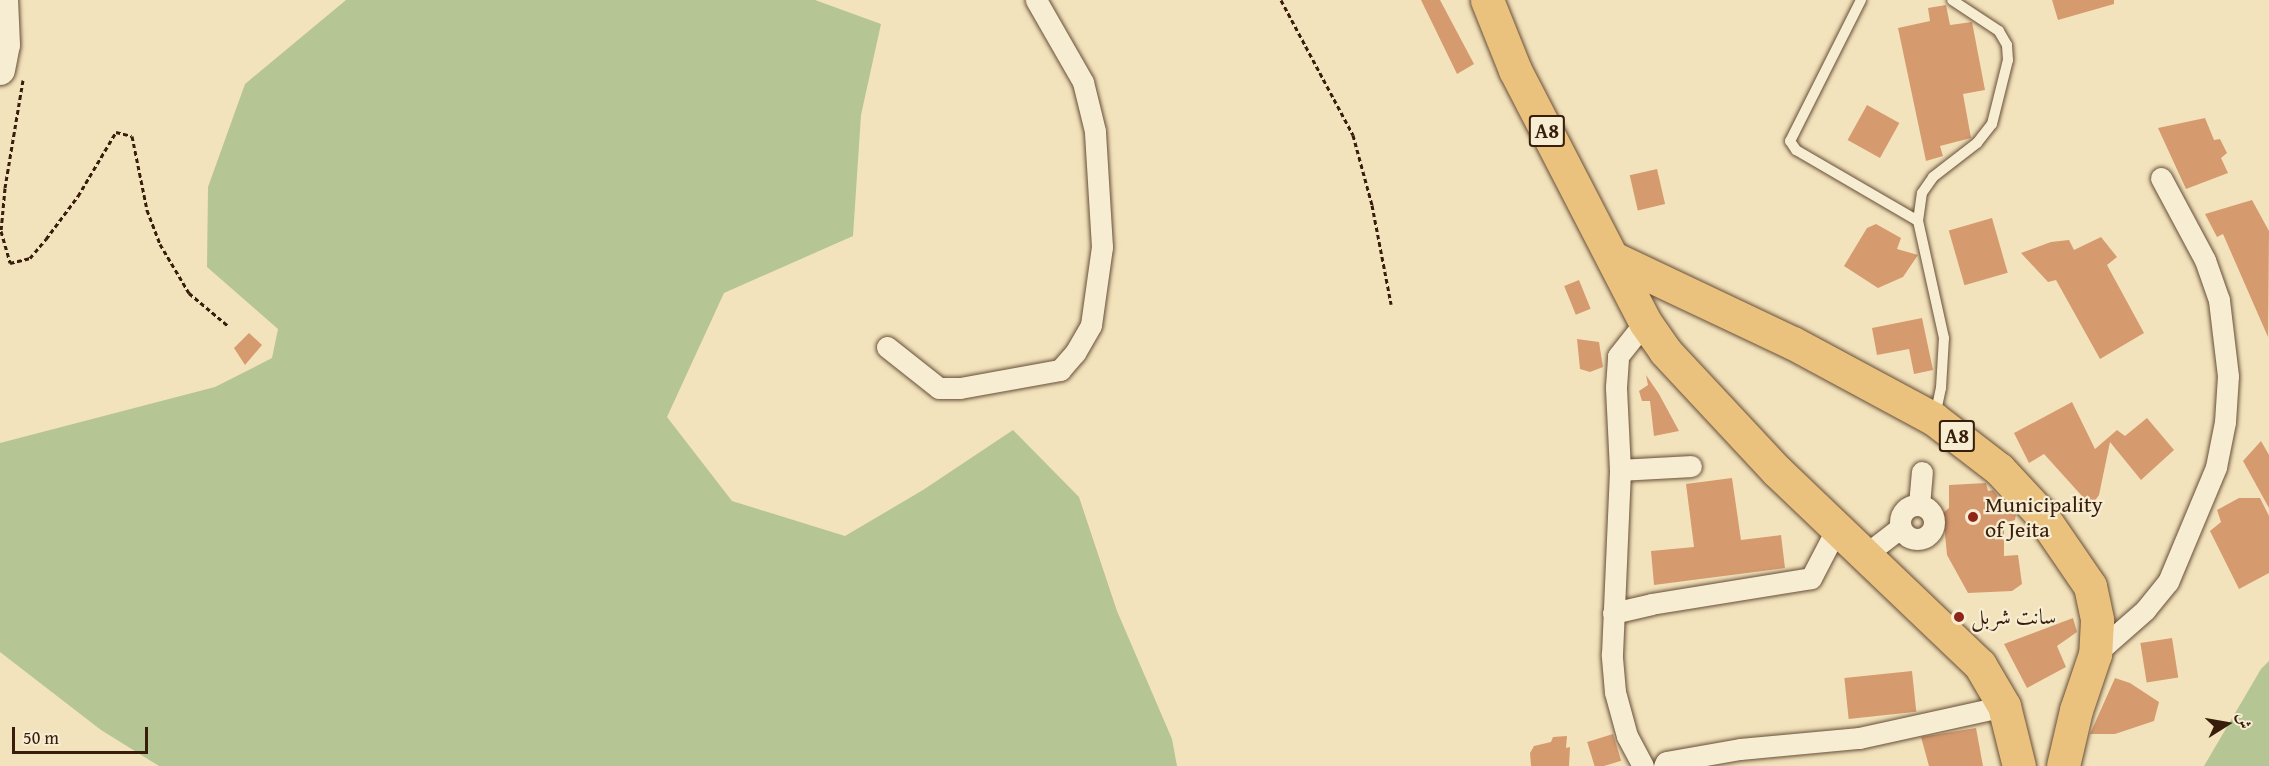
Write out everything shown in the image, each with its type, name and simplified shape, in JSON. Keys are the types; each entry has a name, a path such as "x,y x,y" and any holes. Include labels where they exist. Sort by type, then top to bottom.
{"highway":[{"name":"A8","path":"1487,0 1515,70 1645,322 1665,351 1777,471 1980,666 2004,706 2019,766"},
{"name":"A8","path":"1613,258 1793,343 1934,419 1999,469 2040,513 2090,586 2097,620 2095,654 2076,710 2063,766"},
{"path":"1645,322 1653,303 1660,297 1684,290"}],"street":[{"path":"3,0 5,45 13,70"},
{"path":"888,347 939,388 960,388 1060,370 1075,353 1091,325 1102,247 1095,131 1083,82 1036,0"},
{"path":"2095,654 2145,610 2168,582 2216,467 2225,422 2228,366 2219,300 2205,260 2161,178"},
{"path":"1643,766 1627,736 1615,692 1613,613 1620,470 1616,387 1618,356 1645,322"},
{"path":"1620,470 1691,466"},
{"path":"1918,505 1922,472"},
{"path":"1865,555 1900,528 1902,514 1906,509 1918,505 1930,511 1934,517 1933,530 1923,539 1909,538 1900,528"},
{"path":"1613,613 1652,604 1811,578 1837,528"},
{"path":"1664,766 1666,762 1740,750 1859,738 2004,706"}],"lane":[{"path":"1861,0 1790,141 1796,150 1918,221"},
{"path":"1934,419 1941,388 1944,338 1918,221 1922,193 1934,177 1977,143 1992,124 2008,60 2007,45 1999,31 1952,0"}],"path":[{"path":"1281,0 1353,135 1372,205 1391,304"},
{"path":"13,70 18,100 1,231 10,263 30,258 46,239 78,196 116,132 132,136 147,210 160,244 189,293 227,325"}],"green space":[{"path":"346,0 815,0 881,24 861,115 853,236 724,293 667,417 732,501 845,536 923,490 1013,430 1079,497 1117,611 1172,739 1177,766 159,766 101,730 0,652 0,443 215,387 272,358 278,329 207,267 208,187 245,84"},
{"path":"2269,661 2269,766 2204,766 2261,669"}],"building":[{"path":"1421,0 1440,0 1474,64 1457,74"},
{"path":"2052,0 2114,0 2114,4 2058,20"},
{"path":"1946,5 1950,25 1972,22 1985,90 1963,94 1971,138 1940,146 1943,156 1926,161 1898,28 1930,21 1928,8"},
{"path":"1867,105 1899,123 1880,158 1848,140"},
{"path":"2205,118 2214,140 2220,139 2227,153 2221,158 2228,173 2186,189 2158,128"},
{"path":"1657,169 1665,204 1638,210 1630,175"},
{"path":"2252,200 2269,231 2268,337 2223,234 2217,237 2205,214"},
{"path":"1992,218 2008,273 1964,285 1949,230"},
{"path":"1876,224 1901,238 1897,249 1918,255 1903,277 1878,288 1844,266 1867,228"},
{"path":"2101,237 2117,257 2107,265 2144,333 2100,359 2056,280 2048,282 2021,253 2051,242 2069,240 2074,250"},
{"path":"1579,280 1591,309 1576,315 1564,286"},
{"path":"1922,318 1933,370 1914,374 1909,349 1877,355 1872,328"},
{"path":"249,333 262,345 245,365 234,348"},
{"path":"1577,339 1599,342 1603,367 1590,372 1580,369"},
{"path":"1646,375 1679,431 1654,436 1650,401 1642,401 1639,391 1648,385"},
{"path":"2072,402 2095,449 2117,430 2125,436 2147,418 2174,450 2141,480 2110,442 2099,495 2091,506 2044,454 2029,463 2014,433"},
{"path":"2261,441 2269,455 2269,508 2243,461"},
{"path":"1732,478 1741,540 1781,535 1785,568 1654,585 1651,551 1694,547 1686,484"},
{"path":"1986,483 1988,491 1993,490 1997,495 1998,502 2005,503 2016,514 2015,520 2004,523 2004,556 2018,555 2022,584 2012,591 1968,593 1947,555 1943,513 1949,508 1949,485"},
{"path":"2239,498 2260,498 2269,516 2269,573 2239,589 2210,531 2221,522 2217,510"},
{"path":"2073,618 2077,632 2057,646 2066,667 2027,688 2004,644"},
{"path":"2172,638 2178,678 2147,683 2140,643"},
{"path":"1912,671 1916,712 1849,719 1844,678"},
{"path":"2115,678 2130,683 2159,702 2154,721 2115,734 2090,734"},
{"path":"1976,728 1983,766 1929,766 1921,737"},
{"path":"1613,734 1621,761 1604,766 1595,766 1587,742"},
{"path":"1567,736 1566,748 1570,747 1569,766 1531,766 1530,753 1534,746 1551,742 1553,737"}],"place":[{"name":"Municipality of Jeita","path":"1973,517"},
{"name":"سانت شربل","path":"1959,617"}]}
